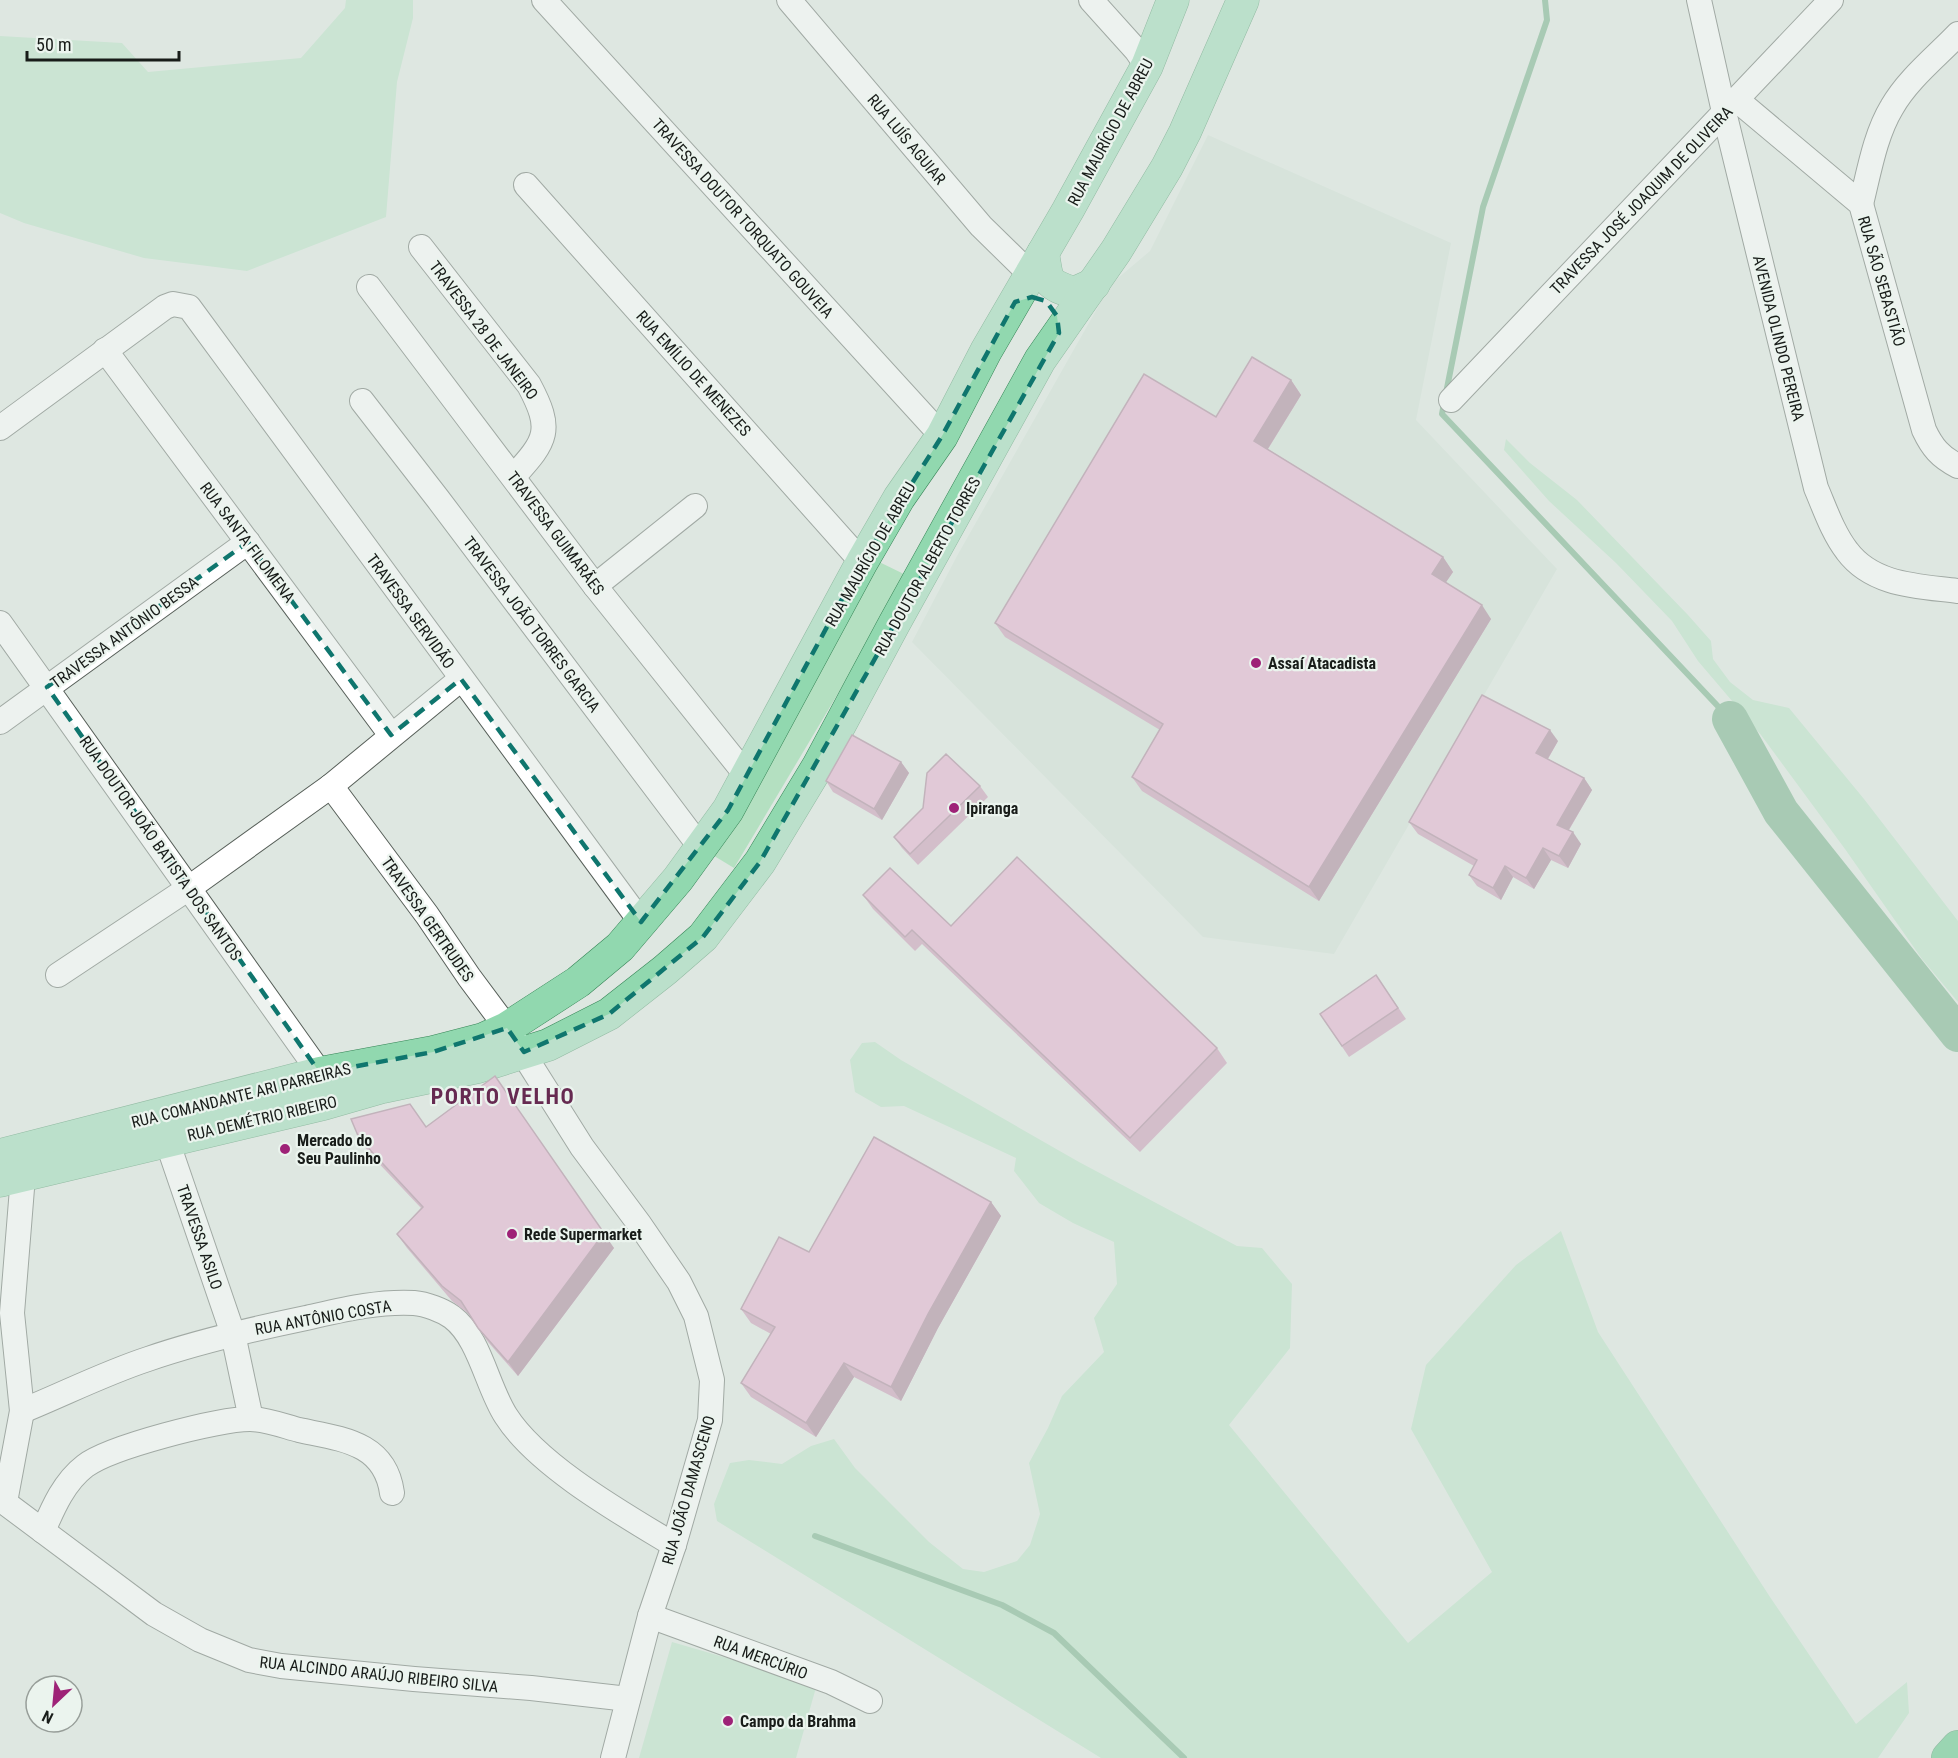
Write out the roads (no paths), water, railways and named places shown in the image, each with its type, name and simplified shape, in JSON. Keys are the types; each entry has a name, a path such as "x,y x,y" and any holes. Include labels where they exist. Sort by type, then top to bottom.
{"highway":[{"path":"1948,1758 1958,1747"}],"main road":[{"name":"RUA MAURÍCIO DE ABREU","path":"504,1040 620,947 701,848 728,810 862,562 899,498 942,436 1147,66 1173,0"},
{"name":"RUA DOUTOR ALBERTO TORRES","path":"504,1040 548,1045 609,1014 703,937 760,862 818,766 1040,360 1094,284 1167,168 1243,0"},
{"path":"1037,264 1055,286 1074,293 1094,284"},
{"path":"1015,302 1032,297 1046,301 1057,316 1059,333"},
{"name":"RUA COMANDANTE ARI PARREIRAS","path":"0,1155 320,1073 504,1040"},
{"name":"RUA DEMÉTRIO RIBEIRO","path":"11,1179 324,1104 383,1087 478,1067 504,1040"}],"street":[{"name":"TRAVESSA DOUTOR TORQUATO GOUVEIA","path":"544,0 942,436"},
{"name":"RUA LUÍS AGUIAR","path":"789,0 981,226 1037,264"},
{"path":"1091,0 1136,50 1147,66"},
{"name":"AVENIDA OLINDO PEREIRA","path":"1700,0 1730,106 1816,488 1833,528 1856,562 1873,574 1889,580 1958,591"},
{"name":"TRAVESSA JOSÉ JOAQUIM DE OLIVEIRA","path":"1451,400 1730,106 1822,4"},
{"path":"1861,204 1878,142 1891,108 1913,80 1958,34"},
{"name":"RUA SÃO SEBASTIÃO","path":"1730,106 1861,204 1924,430 1931,445 1939,454 1958,466"},
{"name":"RUA EMÍLIO DE MENEZES","path":"526,185 862,562"},
{"name":"TRAVESSA 28 DE JANEIRO","path":"422,247 529,385 542,409 544,426 541,442 514,476"},
{"name":"TRAVESSA GUIMARÃES","path":"369,287 595,586 747,776"},
{"name":"TRAVESSA SERVIDÃO","path":"105,350 165,307 179,304 189,307 641,922"},
{"path":"0,428 105,350"},
{"name":"RUA SANTA FILOMENA","path":"105,350 391,735"},
{"name":"TRAVESSA JOÃO TORRES GARCIA","path":"362,401 701,848"},
{"path":"595,586 695,506"},
{"name":"TRAVESSA ANTÔNIO BESSA","path":"0,722 248,542"},
{"name":"RUA DOUTOR JOÃO BATISTA DOS SANTOS","path":"0,623 320,1073"},
{"path":"57,975 189,888 332,786 461,679"},
{"name":"TRAVESSA GERTRUDES","path":"332,786 427,915 469,978 504,1040"},
{"name":"RUA JOÃO DAMASCENO","path":"504,1040 679,1282 696,1316 712,1380 710,1420 674,1545 650,1616 613,1758"},
{"name":"TRAVESSA ASILO","path":"167,1141 232,1334 251,1419"},
{"path":"2,1500 22,1411 12,1313 11,1179"},
{"name":"RUA ANTÔNIO COSTA","path":"22,1411 146,1359 232,1334 385,1303 416,1303 440,1310 452,1317 466,1331 506,1416 529,1444 604,1502 674,1545"},
{"path":"43,1531 57,1500 75,1476 85,1466 96,1460 119,1449 197,1428 251,1419 348,1440 368,1451 387,1472 392,1493"},
{"name":"RUA ALCINDO ARAÚJO RIBEIRO SILVA","path":"2,1500 154,1614 200,1640 249,1660 281,1666 628,1699"},
{"name":"RUA MERCÚRIO","path":"650,1616 831,1682 870,1701"}],"waterway":[{"path":"1446,393 1483,207 1547,20 1545,0"},
{"path":"1444,403 1442,414 1730,719"},
{"path":"1730,719 1781,812 1958,1034"},
{"path":"815,1536 1002,1605 1054,1633 1184,1758"}],"place":[{"name":"Assaí Atacadista","path":"1256,663"},
{"name":"Ipiranga","path":"954,808"},
{"name":"Mercado do Seu Paulinho","path":"285,1149"},
{"name":"Rede Supermarket","path":"512,1234"},
{"name":"Campo da Brahma","path":"728,1721"}],"district":[{"name":"PORTO VELHO","path":"503,1096"}]}
